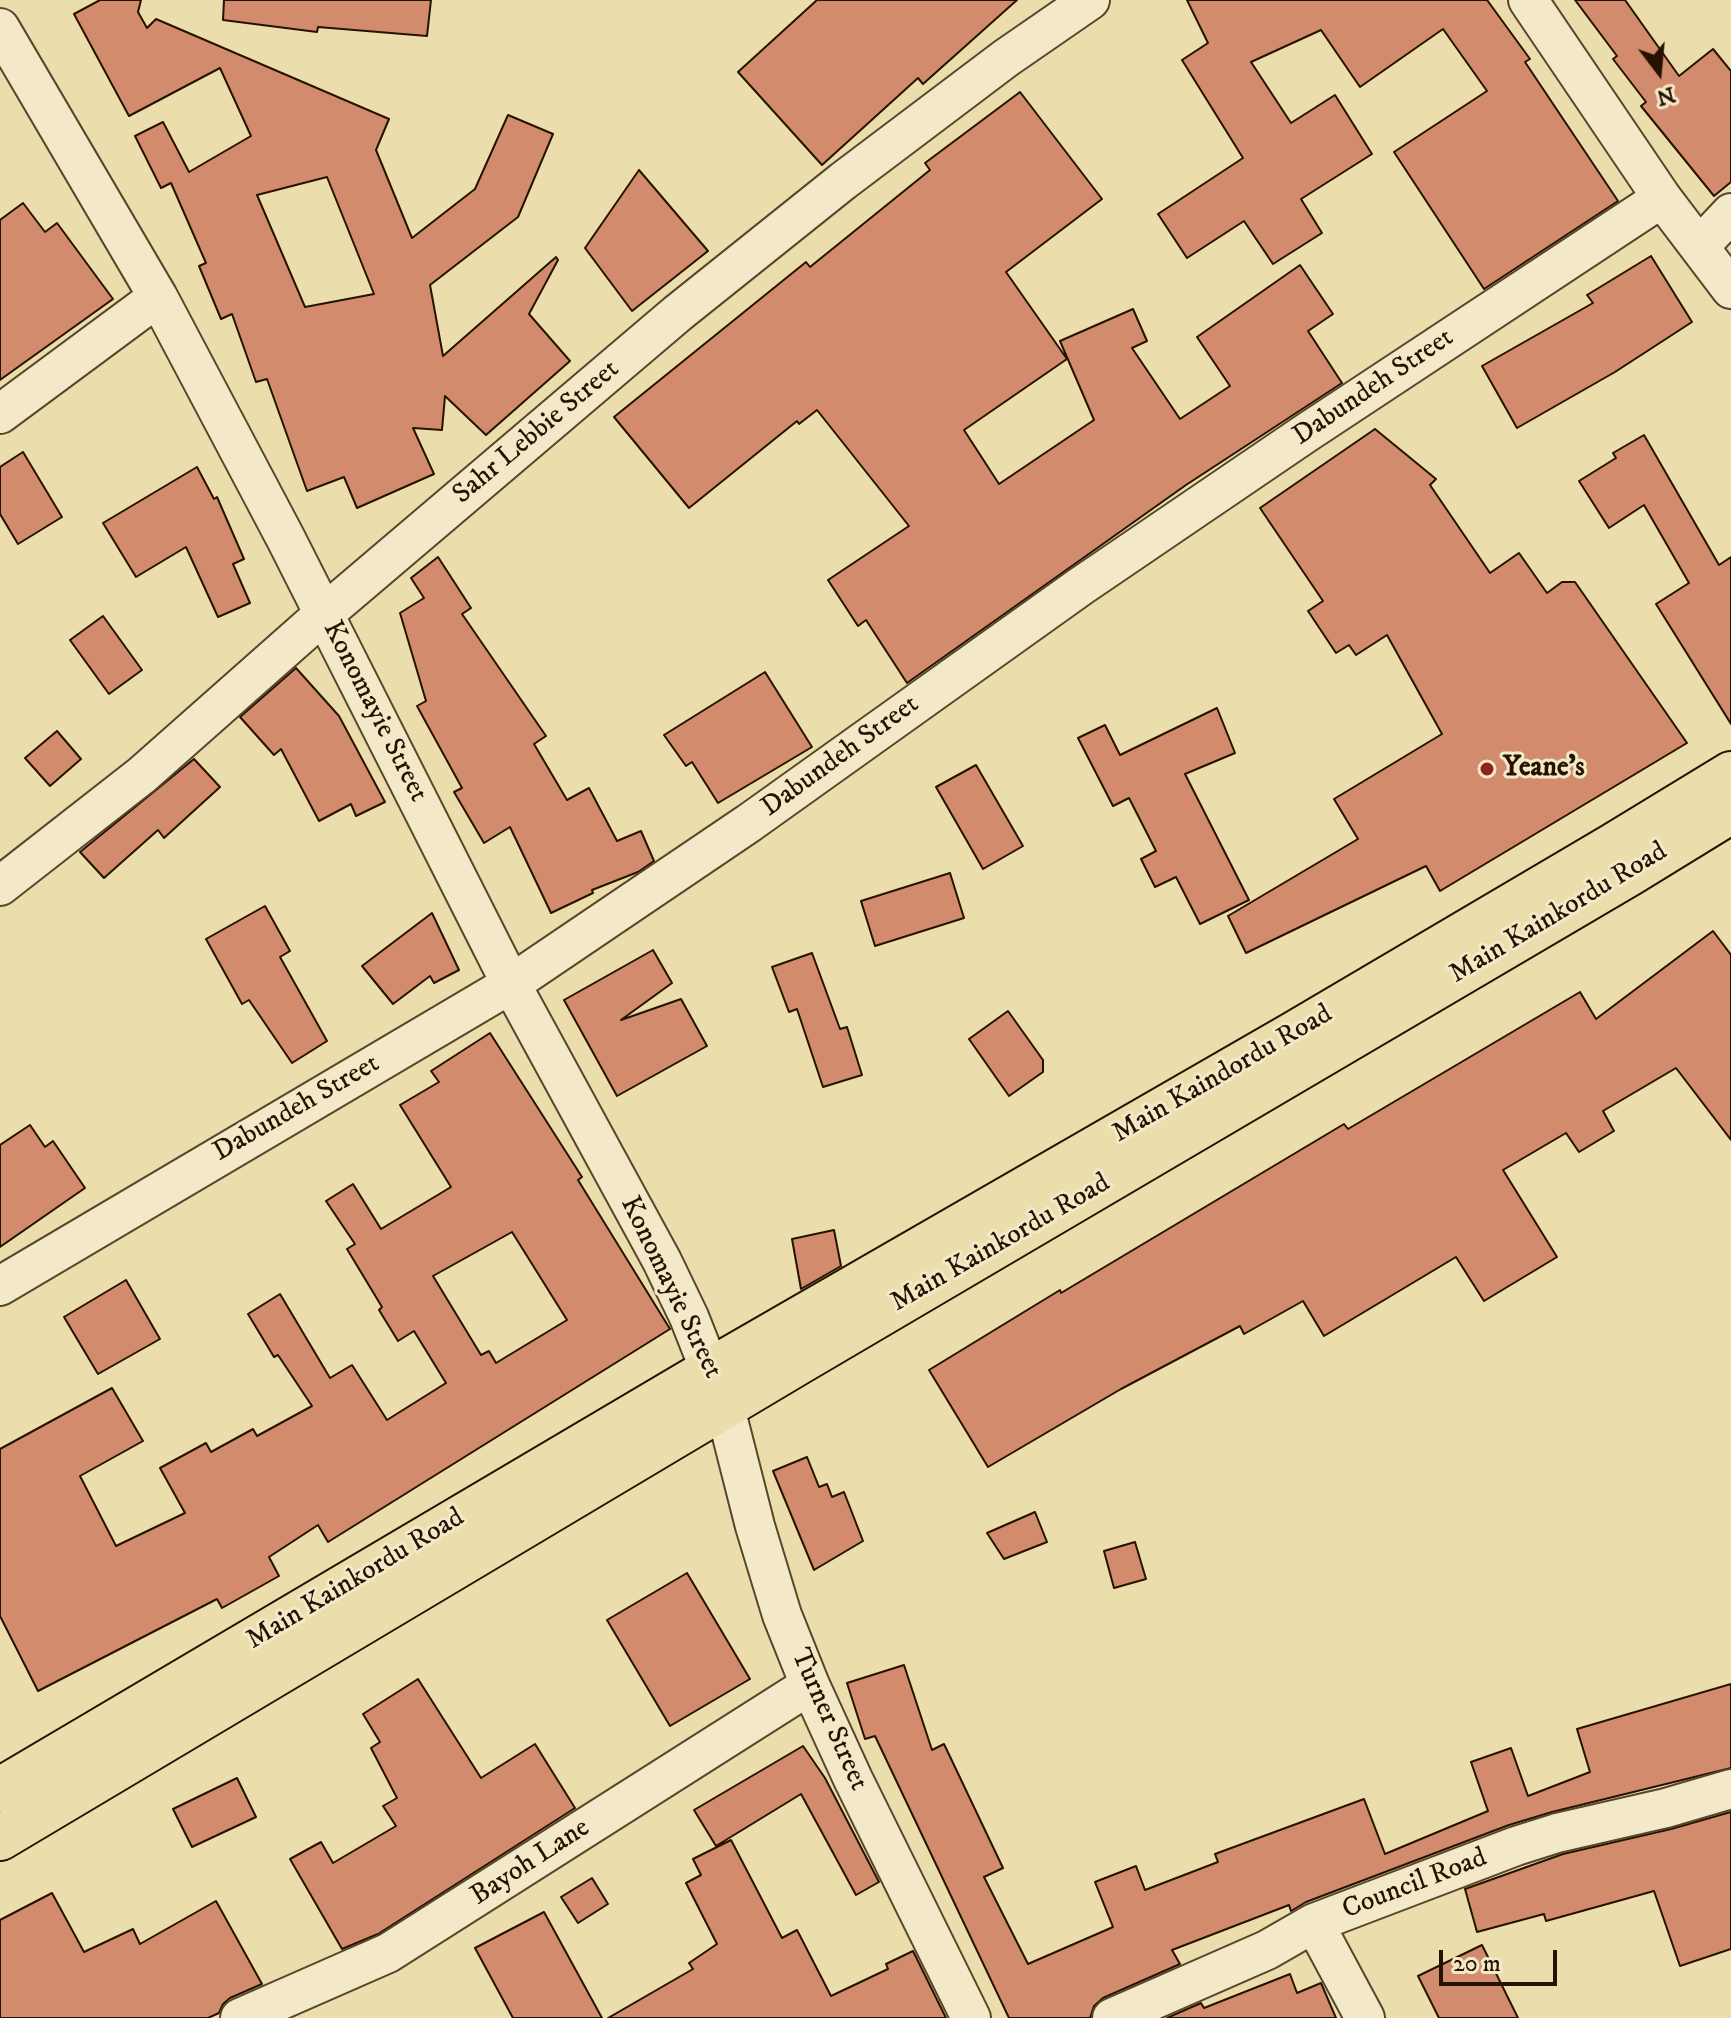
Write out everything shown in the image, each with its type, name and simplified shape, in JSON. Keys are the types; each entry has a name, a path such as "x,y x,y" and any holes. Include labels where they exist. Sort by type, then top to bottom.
{"main road":[{"name":"Main Kaindordu Road","path":"718,1389 1281,1042 1731,774"},
{"name":"Main Kainkordu Road","path":"0,1790 718,1389 1630,873 1731,811"},
{"path":"0,1838 718,1389"}],"street":[{"name":"Sahr Lebbie Street","path":"0,886 142,775 324,614 701,294 856,171 1006,58 1090,0"},
{"path":"1528,0 1662,198 1731,289"},
{"name":"Konomayie Street","path":"0,28 158,297 324,614 511,984 662,1261 718,1389"},
{"name":"Dabundeh Street","path":"0,1286 511,984 749,823 1081,586 1662,198"},
{"path":"1699,247 1731,213"},
{"path":"0,414 158,297"},
{"name":"Turner Street","path":"718,1389 782,1615 810,1685 971,2018"},
{"name":"Bayoh Lane","path":"240,2018 388,1953 810,1685"},
{"name":"Council Road","path":"1112,2018 1267,1950 1314,1923 1516,1846 1731,1789"},
{"path":"1314,1923 1349,1983 1365,2018"}],"building":[{"path":"100,0 141,0 138,12 147,28 156,19 389,119 376,150 412,238 475,189 508,115 553,134 518,217 430,285 443,356 556,257 558,260 529,314 570,361 486,435 445,396 442,430 413,428 434,474 357,508 344,477 307,491 267,379 256,382 232,314 221,319 199,266 206,263 171,183 161,188 135,136 163,122 189,172 251,136 220,68 129,116 74,14","holes":["327,177 374,294 305,307 257,195"]},
{"path":"224,0 431,0 427,36 318,27 317,32 223,20"},
{"path":"817,0 1017,0 923,84 918,78 822,165 738,72"},
{"path":"1187,0 1487,0 1530,59 1525,62 1618,201 1484,289 1394,152 1487,91 1443,29 1360,87 1321,30 1251,62 1291,123 1335,95 1372,154 1301,199 1322,233 1273,264 1244,221 1187,258 1158,214 1243,158 1182,60 1208,43"},
{"path":"1575,0 1625,0 1679,76 1713,49 1731,71 1731,182 1714,196 1641,106 1646,102 1613,59 1617,56"},
{"path":"1020,92 1102,199 1006,272 1067,359 964,430 999,484 1094,420 1060,341 1133,309 1147,341 1132,348 1180,419 1230,386 1197,337 1300,265 1333,314 1308,331 1342,383 1186,485 907,683 866,620 858,626 828,580 909,526 817,410 799,424 797,421 689,508 614,417 806,262 810,267 930,170 925,163"},
{"path":"639,170 708,251 632,311 585,248"},
{"path":"23,203 45,232 57,223 113,299 0,380 0,220"},
{"path":"1651,256 1692,322 1615,372 1517,428 1482,366 1593,303 1587,295"},
{"path":"1375,429 1436,479 1430,485 1490,573 1519,553 1547,593 1562,582 1575,582 1687,743 1440,891 1426,866 1246,953 1228,916 1358,839 1334,799 1442,734 1387,635 1356,655 1349,645 1336,653 1308,611 1323,601 1260,508"},
{"path":"1644,435 1719,565 1731,557 1731,724 1656,604 1689,583 1644,505 1609,528 1579,481 1616,458 1613,453"},
{"path":"23,452 62,517 18,544 0,514 0,467"},
{"path":"197,467 214,499 217,497 244,559 233,564 250,603 218,617 186,547 136,577 103,523"},
{"path":"438,557 471,608 462,614 546,736 534,744 567,800 589,788 617,841 641,831 654,861 638,872 592,890 593,893 551,913 510,827 484,843 454,792 462,788 417,706 426,701 400,613 424,598 411,578"},
{"path":"103,616 142,670 109,694 70,640"},
{"path":"296,668 339,716 385,802 356,816 351,804 319,821 281,749 274,755 240,717"},
{"path":"765,672 812,747 718,803 692,762 686,766 664,735"},
{"path":"1217,708 1235,753 1185,774 1249,900 1200,924 1176,877 1155,887 1141,859 1156,851 1129,798 1113,806 1078,738 1105,725 1120,755"},
{"path":"57,731 81,759 50,786 25,758"},
{"path":"194,759 220,787 164,838 158,830 104,878 80,852"},
{"path":"976,765 1023,846 983,869 936,787"},
{"path":"950,873 964,918 875,946 861,901"},
{"path":"265,906 290,951 280,957 327,1041 292,1063 249,1000 242,1004 206,939"},
{"path":"432,913 459,970 434,983 430,976 393,1004 362,966"},
{"path":"1713,931 1731,955 1731,1140 1676,1068 1603,1111 1614,1131 1579,1152 1566,1133 1503,1170 1557,1257 1484,1301 1456,1257 1324,1336 1303,1301 1244,1334 1240,1326 1121,1389 988,1467 929,1370 1344,1124 1348,1129 1580,992 1596,1019"},
{"path":"653,950 672,983 621,1020 681,999 707,1046 617,1096 564,1000"},
{"path":"812,953 840,1029 847,1027 862,1075 823,1087 797,1009 789,1012 772,967"},
{"path":"1008,1011 1043,1060 1043,1072 1009,1096 969,1039"},
{"path":"490,1033 582,1177 578,1180 670,1329 328,1542 318,1525 269,1557 279,1576 222,1608 217,1599 38,1691 0,1616 0,1449 112,1388 143,1441 80,1476 116,1546 185,1513 160,1468 206,1443 211,1452 253,1429 257,1436 312,1406 278,1355 274,1357 248,1314 280,1294 330,1378 352,1365 387,1420 446,1383 414,1331 398,1341 379,1310 382,1307 347,1249 355,1244 326,1201 353,1184 381,1229 451,1187 400,1105 439,1082 431,1071","holes":["512,1232 567,1320 496,1363 489,1351 481,1355 433,1276"]},
{"path":"30,1125 45,1147 53,1141 85,1188 0,1247 0,1145"},
{"path":"834,1230 841,1266 801,1289 792,1239"},
{"path":"126,1280 160,1339 98,1374 64,1317"},
{"path":"807,1457 819,1487 827,1484 832,1497 844,1492 863,1541 814,1570 773,1471"},
{"path":"1035,1512 1047,1542 1004,1559 987,1533"},
{"path":"1135,1542 1146,1579 1114,1588 1104,1551"},
{"path":"687,1573 750,1679 670,1726 607,1620"},
{"path":"904,1665 932,1750 944,1744 1003,1868 984,1877 1028,1964 1113,1927 1095,1882 1136,1866 1145,1890 1218,1862 1215,1854 1364,1799 1385,1854 1488,1811 1471,1762 1511,1748 1528,1796 1590,1772 1577,1729 1731,1684 1731,1768 1509,1825 1306,1902 1291,1911 1289,1905 1172,1950 1180,1964 1103,1998 1094,2006 1090,2018 1009,2018 875,1736 865,1739 847,1683"},
{"path":"418,1679 481,1778 535,1744 575,1808 378,1934 342,1949 290,1859 321,1842 333,1863 396,1826 383,1806 397,1798 371,1748 380,1742 363,1714"},
{"path":"803,1746 825,1778 879,1882 856,1895 801,1794 716,1846 694,1810"},
{"path":"237,1778 256,1817 192,1847 173,1809"},
{"path":"1731,1812 1731,1949 1680,1966 1654,1891 1546,1921 1544,1914 1477,1932 1465,1889 1563,1854"},
{"path":"731,1840 782,1938 797,1930 831,1996 888,1969 886,1964 913,1951 946,2018 608,2018 693,1969 689,1963 717,1944 686,1883 701,1875 693,1859"},
{"path":"592,1878 608,1904 578,1923 561,1897"},
{"path":"52,1893 84,1952 133,1929 140,1944 216,1901 262,1984 230,1998 219,2013 208,2018 0,2018 0,1920"},
{"path":"544,1912 602,2018 513,2018 475,1948"},
{"path":"1482,1945 1518,2018 1439,2018 1418,1976"},
{"path":"1290,1974 1297,1993 1321,1983 1336,2018 1167,2018 1201,2003 1204,2008"}],"place":[{"name":"Yeane's","path":"1487,769"}]}
